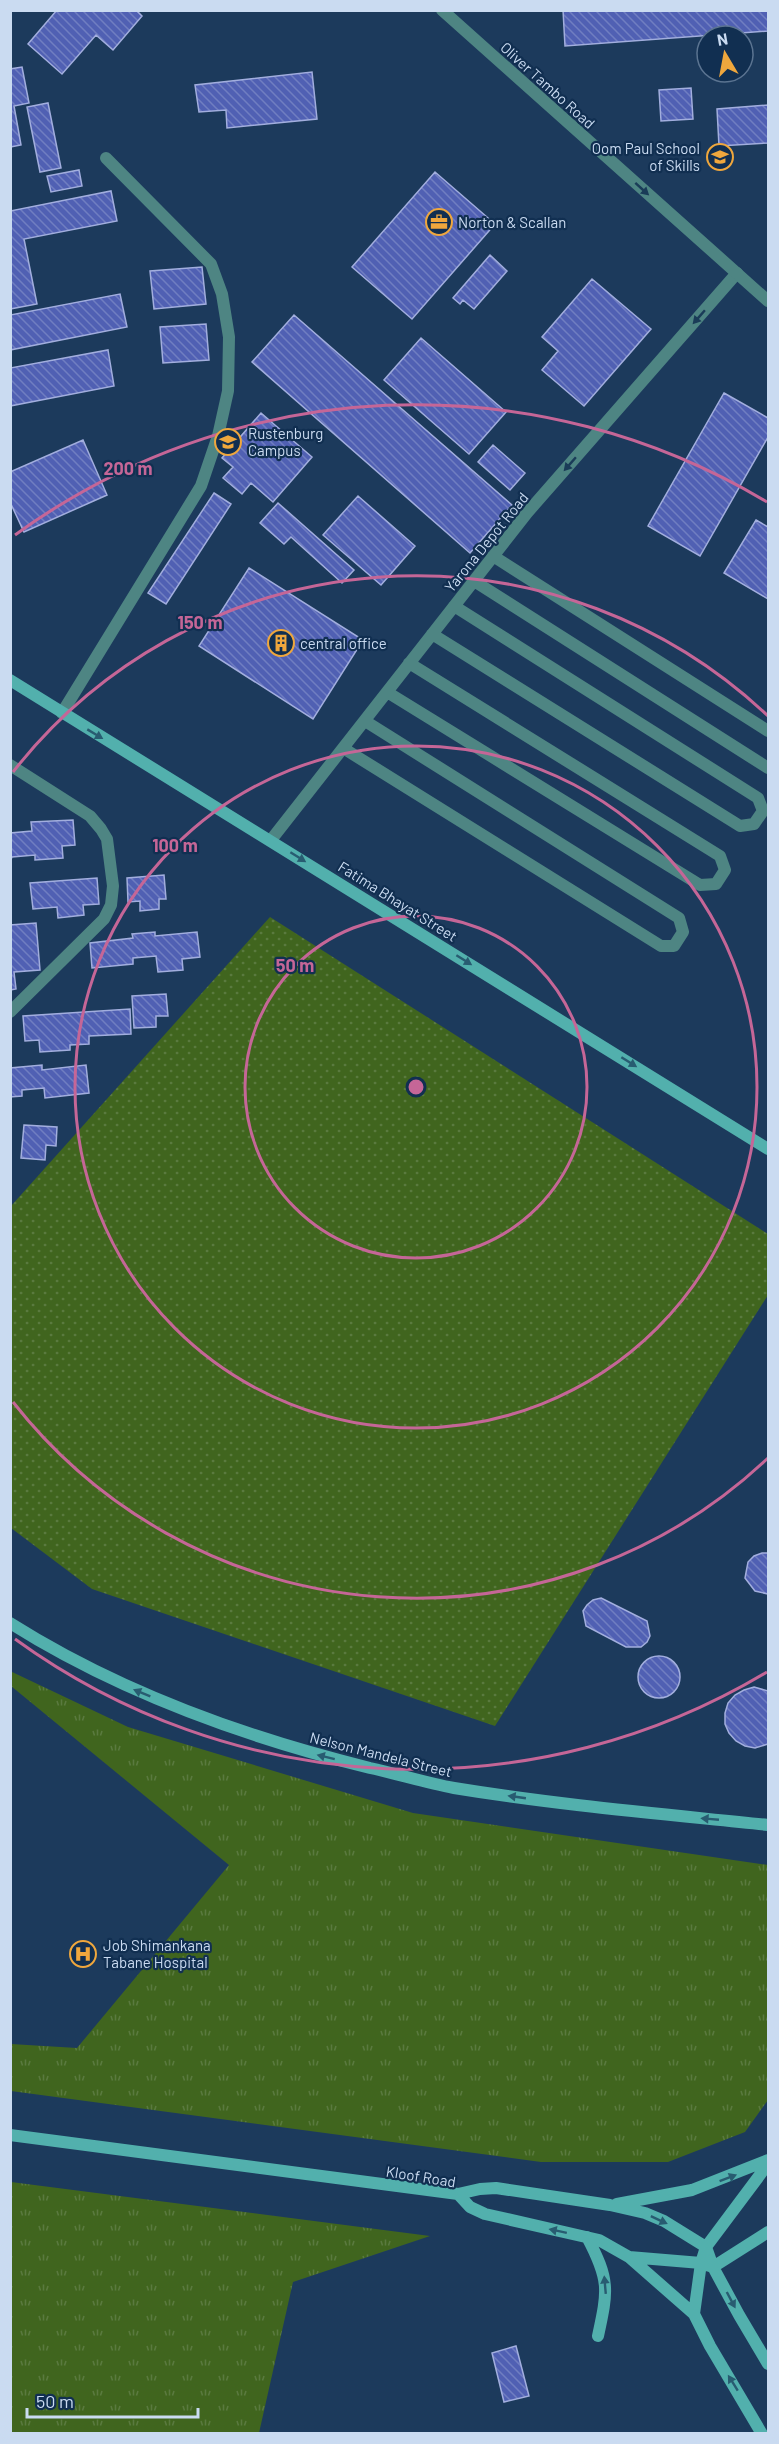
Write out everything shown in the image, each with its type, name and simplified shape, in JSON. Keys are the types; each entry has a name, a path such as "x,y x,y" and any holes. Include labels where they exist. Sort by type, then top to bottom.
{"street":[{"name":"Oliver Tambo Road","path":"442,10 768,301"},
{"path":"62,713 201,486 218,436 228,392 229,337 222,294 211,264 106,158"},
{"name":"Yarona Depot Road","path":"271,840 527,513 737,273"},
{"path":"493,556 768,731"},
{"path":"474,581 768,768"},
{"path":"432,634 740,826 754,824 763,811 758,798 454,606"},
{"path":"387,692 700,885 716,884 725,870 720,856 409,663"},
{"name":"Fatima Bhayat Street","path":"10,680 768,1149"},
{"path":"343,748 661,946 674,946 683,932 679,918 365,721"},
{"path":"10,765 90,816 107,840 113,886 111,905 104,919 10,1012"},
{"name":"Nelson Mandela Street","path":"10,1623 56,1652 137,1691 216,1722 319,1755 452,1788 623,1812 768,1825"},
{"name":"Kloof Road","path":"10,2135 458,2194 470,2207 485,2214 599,2240 629,2257 694,2314 710,2346 762,2433"},
{"path":"610,2205 692,2190 768,2162"},
{"path":"694,2314 707,2265 706,2247 768,2162"},
{"path":"458,2194 496,2188 610,2205 654,2217 706,2247"},
{"path":"629,2257 707,2265 768,2232"},
{"path":"587,2237 600,2262 607,2287 598,2337"},
{"path":"707,2265 768,2359"}],"green space":[{"path":"270,917 768,1234 768,1295 495,1726 92,1589 11,1528 11,1206"},
{"path":"10,1671 128,1727 413,1813 768,1865 768,2100 745,2132 668,2162 541,2162 11,2091 11,2044 77,2048 229,1865 11,1686"},
{"path":"11,2182 430,2236 293,2282 259,2433 11,2433"}],"building":[{"path":"57,10 136,10 142,16 113,50 96,35 62,74 28,44"},
{"path":"563,10 768,10 768,31 755,32 755,24 695,24 695,36 565,46"},
{"path":"22,67 29,103 14,106 21,145 10,147 10,69"},
{"path":"312,72 317,119 227,128 226,110 199,112 195,85"},
{"path":"691,88 693,119 661,121 659,90"},
{"path":"48,103 61,168 40,172 27,107"},
{"path":"768,105 768,143 719,146 717,109"},
{"path":"79,170 82,186 51,192 47,176"},
{"path":"435,172 495,224 412,319 352,267"},
{"path":"111,191 117,221 24,239 37,304 10,309 10,211"},
{"path":"490,255 507,271 474,309 463,300 460,304 453,298"},
{"path":"202,267 206,304 154,309 150,271"},
{"path":"592,279 651,329 584,406 542,370 558,351 542,337"},
{"path":"120,294 127,327 10,350 10,315"},
{"path":"294,315 512,505 470,553 252,362"},
{"path":"206,324 209,360 163,363 160,327"},
{"path":"421,338 506,412 469,454 384,380"},
{"path":"108,350 114,386 10,406 10,368"},
{"path":"724,393 768,418 768,437 700,556 648,526"},
{"path":"261,413 312,457 273,502 251,483 242,494 223,478 233,467 222,458"},
{"path":"83,440 107,495 24,532 10,502 10,472"},
{"path":"493,445 525,473 510,490 478,462"},
{"path":"214,493 231,504 166,604 148,593"},
{"path":"358,496 415,546 381,585 323,535"},
{"path":"278,503 354,570 342,583 291,537 284,544 260,523"},
{"path":"756,520 768,527 768,599 724,573"},
{"name":"central office","path":"249,568 363,640 313,719 199,646"},
{"path":"73,820 75,845 62,846 63,858 35,860 35,855 12,857 10,862 10,833 32,831 31,822"},
{"path":"164,875 166,899 159,899 159,909 140,911 140,901 128,902 127,878"},
{"path":"97,878 99,904 83,905 84,915 58,918 57,907 33,909 30,883"},
{"path":"36,923 40,970 14,972 16,989 10,990 10,925"},
{"path":"155,932 155,936 197,932 200,957 182,959 183,970 158,972 156,956 133,958 133,964 92,968 90,943 133,938 132,934"},
{"path":"166,994 168,1016 156,1016 156,1027 134,1028 132,996"},
{"path":"130,1009 131,1034 89,1036 89,1044 70,1045 70,1050 40,1052 39,1040 25,1041 23,1016"},
{"path":"42,1065 42,1070 86,1065 89,1093 45,1098 44,1088 22,1090 22,1096 10,1097 10,1068"},
{"path":"24,1125 57,1127 56,1146 46,1145 45,1160 21,1158"},
{"path":"768,1553 768,1594 755,1591 745,1578 748,1562 754,1556"},
{"path":"601,1598 647,1621 650,1636 647,1642 641,1647 626,1647 586,1626 583,1611 593,1600"},
{"path":"659,1656 667,1657 674,1662 679,1669 679,1685 674,1692 667,1697 659,1698 651,1697 644,1692 639,1685 638,1677 639,1669 644,1662 651,1657"},
{"path":"754,1687 768,1691 768,1744 755,1748 736,1741 725,1724 728,1703 735,1695"},
{"path":"516,2346 529,2396 504,2402 492,2353"}],"place":[{"name":"Oom Paul School of Skills","path":"720,157"},
{"name":"Norton & Scallan","path":"439,222"},
{"name":"Rustenburg Campus","path":"228,442"},
{"name":"central office","path":"281,643"},
{"name":"Job Shimankana Tabane Hospital","path":"83,1954"}]}
